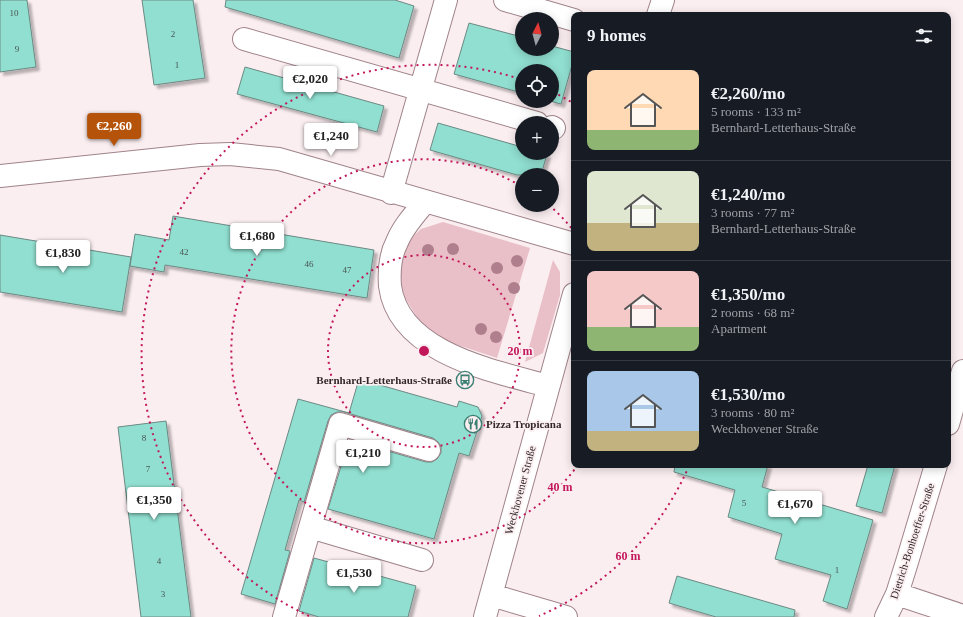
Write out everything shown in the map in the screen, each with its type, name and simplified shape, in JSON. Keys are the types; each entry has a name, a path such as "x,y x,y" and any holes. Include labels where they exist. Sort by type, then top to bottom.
{"street":[{"path":"391,193 446,0"},
{"path":"505,0 571,19"},
{"path":"659,12 663,0"},
{"path":"244,39 515,116"},
{"path":"0,176 200,155 230,154 279,159 391,193 571,243"},
{"path":"425,202 397,241 391,260 390,281 392,296 400,313 419,335 441,351 471,364 548,386"},
{"name":"Weckhovener Straße","path":"485,617 571,305"},
{"path":"951,413 963,371"},
{"path":"284,617 340,424 429,450"},
{"name":"Dietrich-Bonhoeffer-Straße","path":"886,617 897,594 935,468"},
{"path":"310,527 422,560"},
{"path":"897,594 963,616"},
{"path":"491,595 566,617"}],"shaded area":[{"path":"443,222 530,248 497,358 443,340 420,322 405,298 398,275 406,243 421,229"},
{"path":"553,260 560,272 560,295 543,353 525,362"}],"building":[{"path":"0,0 27,0 36,67 0,72"},
{"path":"142,0 193,0 205,78 154,85"},
{"path":"226,0 395,0 414,6 399,58 225,7"},
{"path":"469,23 515,35 515,56 559,56 559,48 571,51 571,69 561,104 559,103 559,64 515,64 515,91 454,74"},
{"path":"245,67 384,106 377,132 237,94"},
{"path":"438,123 515,145 515,160 545,160 543,168 515,168 515,174 430,150"},
{"path":"173,216 374,250 367,298 165,265 164,272 130,266 135,234 169,240"},
{"path":"0,235 131,257 122,312 0,292"},
{"path":"359,379 457,407 459,401 478,407 482,416 469,456 459,453 434,539 328,509 349,440 426,462 432,462 437,459 441,453 441,447 433,438 344,412 337,412 331,415 328,421 304,502 299,500 285,550 290,551 275,604 241,594 298,399 349,413"},
{"path":"166,421 191,617 141,617 118,427"},
{"path":"675,468 767,468 762,487 873,520 847,609 823,601 831,575 775,559 782,534 728,517 735,490 674,472"},
{"path":"867,468 894,468 882,513 856,506"},
{"path":"314,558 416,586 408,617 319,617 299,611"},
{"path":"677,576 795,610 794,617 716,617 669,603"}],"place":[{"name":"Bernhard-Letterhaus-Straße","path":"465,380"},
{"name":"Pizza Tropicana","path":"473,424"}]}
